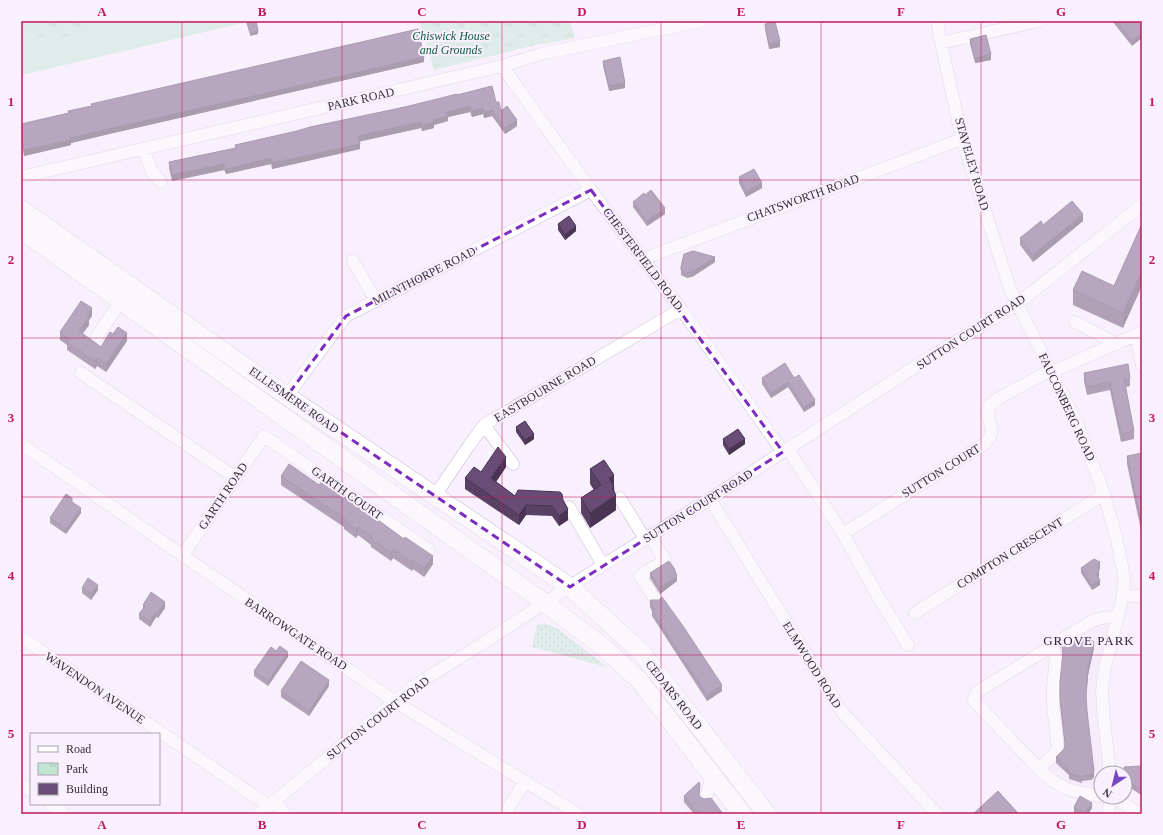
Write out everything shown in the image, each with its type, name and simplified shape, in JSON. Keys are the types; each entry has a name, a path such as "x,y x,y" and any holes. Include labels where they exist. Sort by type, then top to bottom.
{"highway":[{"name":"ELLESMERE ROAD","path":"21,209 287,396 570,587"},
{"name":"ELLESMERE ROAD","path":"21,230 545,603"},
{"name":"CEDARS ROAD","path":"570,587 641,652 766,814"},
{"name":"CEDARS ROAD","path":"545,603 604,648 638,680 742,814"}],"street":[{"name":"PARK ROAD","path":"21,177 502,66 541,54 701,21"},
{"name":"STAVELEY ROAD","path":"937,21 962,139 1010,289 1017,304"},
{"path":"941,43 1039,21"},
{"name":"CHESTERFIELD ROAD","path":"502,66 591,190 785,450 842,534 908,645"},
{"name":"CHATSWORTH ROAD","path":"643,259 962,139"},
{"path":"143,149 152,172 161,182"},
{"name":"MILNTHORPE ROAD","path":"287,396 346,316 591,190"},
{"name":"SUTTON COURT ROAD","path":"267,807 414,686 1017,304 1142,205"},
{"path":"353,261 376,301"},
{"path":"97,336 121,300"},
{"name":"FAUCONBERG ROAD","path":"1017,304 1077,423 1104,494 1122,564 1124,577 1123,596 1105,668 1102,690 1109,765"},
{"name":"EASTBOURNE ROAD","path":"434,496 484,425 681,309"},
{"path":"1075,322 1117,344"},
{"path":"1051,371 1139,334 1142,365"},
{"name":"SUTTON COURT","path":"842,534 984,444 990,438 992,433 988,416 989,406 999,398 1051,371"},
{"path":"81,373 236,478"},
{"path":"484,425 513,464"},
{"name":"GARTH ROAD","path":"182,556 264,436"},
{"name":"GARTH COURT","path":"264,436 429,550"},
{"name":"BARROWGATE ROAD","path":"21,444 394,702 578,814"},
{"name":"COMPTON CRESCENT","path":"915,613 1104,494"},
{"path":"620,498 665,560 640,576 655,599"},
{"name":"ELMWOOD ROAD","path":"710,499 842,712 937,814"},
{"path":"569,507 603,565"},
{"path":"1123,596 1142,596"},
{"path":"1093,795 1060,786 1038,768 975,702 974,699 977,692 1094,620 1108,617 1118,618"},
{"name":"WAVENDON AVENUE","path":"21,637 160,733"},
{"path":"1038,768 1058,750 1052,687 1056,658 1052,646"},
{"name":"WAVENDON AVENUE","path":"160,733 267,807 285,814"},
{"path":"706,798 712,775"},
{"path":"505,814 525,781"},
{"path":"21,784 30,790"},
{"path":"51,805 64,814"},
{"path":"1126,805 1140,814"}],"highlighted area":[{"path":"591,190 783,452 570,587 287,396 346,316"}],"shaded area":[{"path":"1117,618 1105,668 1110,765 1093,765 1093,793 1043,773 1058,750 1052,646 1094,620"},
{"path":"696,784 718,814 688,814 676,800"}],"green space":[{"path":"21,21 251,21 21,75"},
{"path":"21,21 31,21 36,43 92,31 90,21 251,21 21,75"},
{"name":"Chiswick House and Grounds","path":"419,21 570,21 575,38 539,44 434,70"},
{"path":"537,625 550,625 558,629 607,667 532,647"}],"building":[{"path":"256,21 258,31 250,33 247,23"},
{"path":"1116,21 1138,21 1142,26 1142,33 1132,41"},
{"path":"775,22 780,41 769,44 765,24"},
{"path":"418,29 424,57 70,138 71,140 24,150 21,135 21,124 69,113 68,111 92,106 91,104"},
{"path":"986,35 991,54 975,58 970,39"},
{"path":"620,57 625,83 609,86 603,61"},
{"path":"492,86 496,102 499,102 501,111 507,106 517,120 505,128 492,110 484,112 483,108 472,111 470,106 447,112 448,116 433,120 434,122 422,126 421,122 358,136 360,144 272,163 271,158 226,169 224,164 172,175 169,162 236,148 235,145 310,127 405,107"},
{"path":"754,169 762,183 746,191 739,177"},
{"path":"651,190 665,208 647,221 633,202 644,193 645,195"},
{"path":"1072,201 1083,214 1033,255 1020,238 1041,221 1043,225"},
{"path":"569,216 576,226 565,235 558,224"},
{"path":"1141,226 1142,270 1123,313 1073,290 1082,271 1114,286"},
{"path":"693,251 715,257 692,272 687,273 681,270 684,254"},
{"path":"81,301 92,308 87,315 89,317 79,331 101,347 110,332 113,334 118,327 127,333 106,364 97,358 95,361 67,342 69,339 60,332"},
{"path":"785,363 794,378 799,375 815,400 804,407 788,382 771,393 762,378"},
{"path":"1128,364 1130,378 1124,379 1134,431 1121,434 1110,382 1087,387 1084,373"},
{"path":"525,421 534,434 525,440 516,427"},
{"path":"738,429 745,439 729,449 723,439"},
{"path":"498,447 506,457 491,478 515,496 518,490 560,492 568,509 559,516 552,506 526,505 519,515 465,478 474,467 481,472"},
{"path":"1142,453 1142,527 1127,456"},
{"path":"604,460 614,475 609,478 616,495 590,513 581,498 601,485 590,469"},
{"path":"289,464 319,485 322,481 404,539 405,537 433,556 424,568 393,549 391,553 371,539 372,537 358,527 356,529 344,520 345,519 281,476"},
{"path":"66,494 72,498 72,502 81,508 66,529 50,518"},
{"path":"1094,559 1100,562 1098,567 1099,572 1096,574 1100,580 1092,585 1081,568"},
{"path":"669,561 677,576 660,588 650,573"},
{"path":"88,578 98,585 91,594 82,588"},
{"path":"151,592 165,602 158,613 156,612 150,621 139,614 145,606 143,605"},
{"path":"662,597 722,685 707,695 652,611 655,609 650,601 659,600"},
{"path":"1091,639 1094,642 1088,669 1086,695 1093,772 1091,775 1082,777 1069,773 1069,770 1056,757 1064,749 1065,744 1060,698 1063,653 1062,646 1065,643 1069,645 1077,640"},
{"path":"280,646 288,652 268,681 254,671 271,647 276,651"},
{"path":"301,661 329,680 309,711 281,691"},
{"path":"1133,766 1141,766 1141,790 1133,785"},
{"path":"699,782 700,797 704,799 711,798 723,814 699,814 684,796"},
{"path":"998,791 1018,814 973,814"},
{"path":"1080,796 1092,803 1084,814 1074,807"}],"district":[{"name":"GROVE PARK","path":"1089,640"}]}
